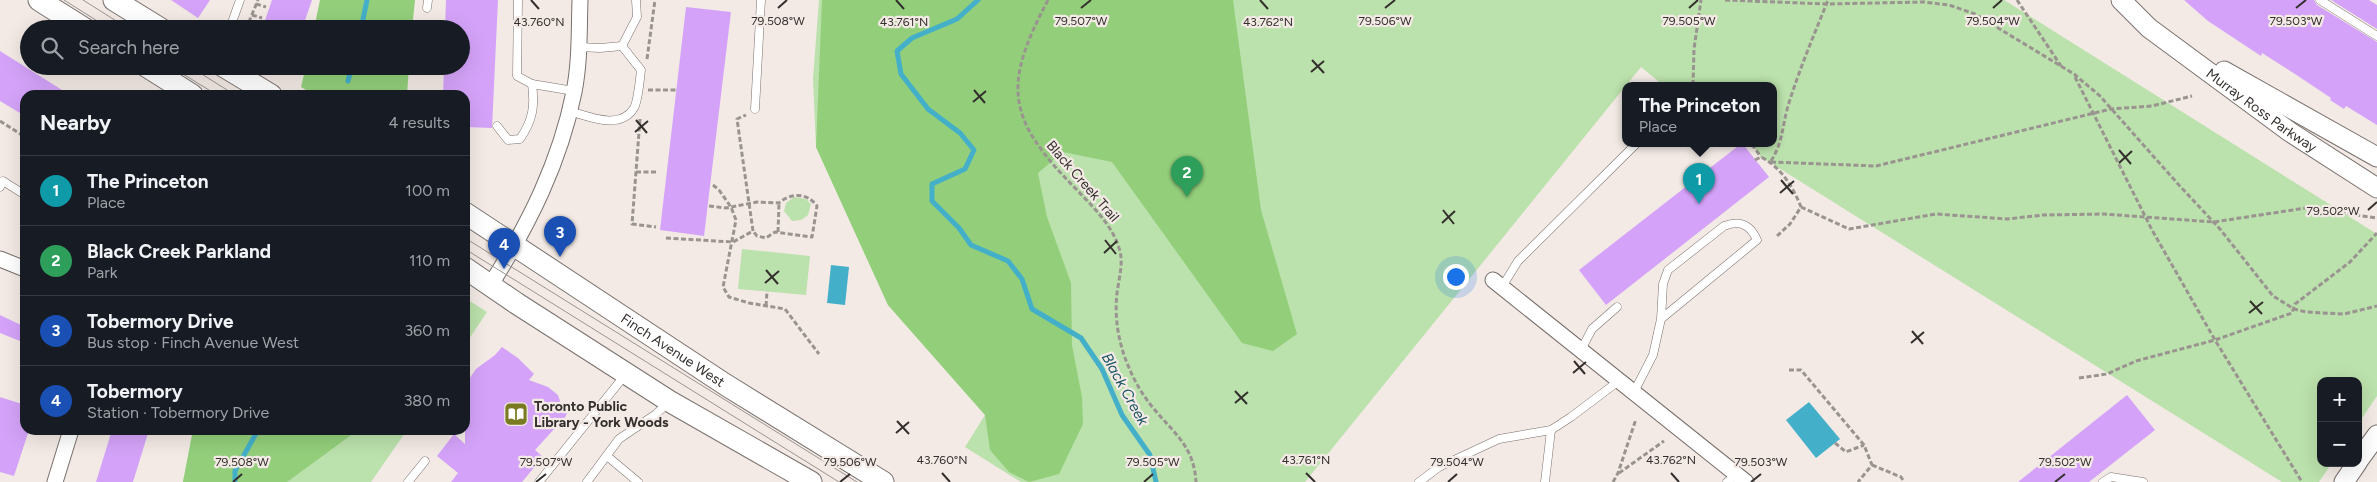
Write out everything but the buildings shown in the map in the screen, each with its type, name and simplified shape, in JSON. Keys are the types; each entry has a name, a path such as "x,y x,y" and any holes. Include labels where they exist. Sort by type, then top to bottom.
{"main road":[{"path":"39,0 71,20"},
{"path":"114,0 146,20"},
{"path":"160,75 184,90"},
{"path":"238,75 263,90"},
{"name":"Finch Avenue West","path":"470,216 726,385 883,482"},
{"path":"470,271 516,303 669,401 809,482"}],"street":[{"path":"491,284 515,246 546,184 569,111 574,91 579,47 580,0"},
{"name":"Murray Ross Parkway","path":"2121,0 2149,28 2290,132 2377,188"},
{"name":"Murray Ross Parkway","path":"2149,28 2377,157"},
{"path":"0,259 20,267"},
{"path":"1497,283 1620,380 1737,479"},
{"path":"55,482 69,435"},
{"path":"2362,455 2377,435"},
{"path":"2344,482 2354,467"}],"lane":[{"path":"233,20 240,0"},
{"path":"518,0 517,76 532,84 574,91"},
{"path":"622,46 637,17 636,0"},
{"path":"755,109 761,0"},
{"path":"2320,0 2377,36"},
{"path":"579,47 622,46"},
{"path":"569,111 610,121 623,118 634,108 641,70 622,46"},
{"path":"497,126 508,140 520,139 530,125 534,99 532,84"},
{"path":"1497,283 1633,147"},
{"path":"0,187 4,181 20,192"},
{"path":"1634,392 1653,355 1661,319 1663,284 1668,270 1724,226 1734,222 1745,225 1753,230 1757,240 1661,319"},
{"path":"1581,350 1592,329 1617,307"},
{"path":"539,482 626,374"},
{"path":"1420,482 1439,467 1499,439 1551,430 1620,380"},
{"path":"587,482 619,440 656,414 669,401"},
{"path":"1545,482 1551,430"},
{"path":"607,456 638,482"},
{"path":"408,482 425,461"},
{"path":"2104,482 2111,477 2143,482"}],"path":[{"path":"647,60 655,0"},
{"name":"Black Creek Trail","path":"1048,0 1026,44 1018,69 1021,115 1030,135 1049,161 1109,225 1120,248 1121,271 1116,317 1120,342 1130,369 1143,395 1184,443 1194,464 1196,482"},
{"path":"1694,82 1694,49 1701,0"},
{"path":"1725,0 1826,4 1924,2 1949,5 1976,14 2074,74 2100,96 2214,222 2273,296 2294,308 2306,312 2344,314 2377,306"},
{"path":"1770,162 1780,147 1794,90 1808,45 1828,0"},
{"path":"2017,0 2062,67"},
{"path":"250,20 257,2 266,7"},
{"path":"252,15 262,18"},
{"path":"2074,74 2146,217 2215,340 2302,482"},
{"path":"638,89 677,90"},
{"path":"1770,162 1876,166 2093,113 2112,109 2152,106 2192,96"},
{"path":"709,206 731,207 749,203 779,203 787,196 794,195 813,200 817,206 812,237 774,232 766,238 757,236 753,231 749,203 737,119 755,109"},
{"path":"640,118 632,224 656,227"},
{"path":"0,122 20,134"},
{"path":"1754,147 1761,157 1770,162 1793,188 1802,207 1849,229 1936,214 2007,219 2043,215 2103,214 2214,222 2306,208 2377,218"},
{"path":"1755,160 1761,157"},
{"path":"636,172 657,172"},
{"path":"712,186 719,190 731,207 736,220 723,287 729,297 786,309 819,354"},
{"path":"778,232 779,203"},
{"path":"1777,236 1790,224 1802,207"},
{"path":"666,238 732,242 753,231"},
{"path":"2079,378 2107,374 2136,361 2215,340 2292,313 2296,304 2350,262 2377,233"},
{"path":"766,306 768,291"},
{"path":"1788,370 1802,370 1864,445 1872,465 1901,477 1904,482"},
{"path":"1612,482 1618,473 1636,419"},
{"path":"1618,473 1664,441"},
{"path":"1835,444 1846,452 1864,445"},
{"path":"1858,482 1872,465"}],"green space":[{"path":"320,0 415,0 413,20 316,20"},
{"path":"819,0 2004,0 2377,234 2377,396 2362,418 2362,377 2317,377 2317,467 2329,467 2319,482 2282,482 1761,157 1754,147 1777,147 1777,82 1659,82 1641,67 1629,82 1622,82 1622,90 1305,482 1021,482 965,447 985,415 888,305 816,147 813,79"},
{"path":"822,0 1233,0 1261,210 1297,334 1273,351 1242,343 1112,162 1063,152 1038,173 1047,217 1071,283 1072,345 1082,397 1083,424 1059,474 1029,482 1009,472 990,450 985,415 888,305 816,147"},
{"path":"304,75 408,75 407,90 306,90 301,87"},
{"path":"794,197 806,199 811,204 808,215 801,220 792,221 784,211 786,203"},
{"path":"742,249 810,256 806,295 738,289"},
{"path":"470,301 487,312 470,338"},
{"path":"192,435 404,435 371,482 183,482"},
{"path":"192,435 351,435 287,482 183,482"}],"water":[{"path":"831,265 849,267 845,305 827,303"},
{"path":"1809,402 1840,439 1816,458 1786,420"}],"waterway":[{"path":"363,20 367,0"},
{"name":"Black Creek","path":"978,0 957,19 912,38 897,51 901,74 928,109 960,133 974,150 965,169 932,184 932,201 959,228 971,245 1008,261 1022,279 1032,309 1081,338 1102,369 1122,415 1150,455 1156,482"},
{"path":"348,81 350,75"},
{"path":"235,482 235,471 255,435"}],"tram line":[{"path":"64,0 96,20"},
{"path":"83,0 115,20"},
{"path":"185,75 209,90"},
{"path":"203,75 227,90"},
{"path":"470,241 857,482"},
{"path":"470,252 839,482"}],"place":[{"name":"Black Creek Parkland","path":"1187,197"},
{"name":"The Princeton","path":"1699,204"},
{"name":"Tobermory Drive","path":"560,257"},
{"name":"Tobermory","path":"504,269"},
{"name":"Toronto Public Library - York Woods","path":"516,414"}]}
